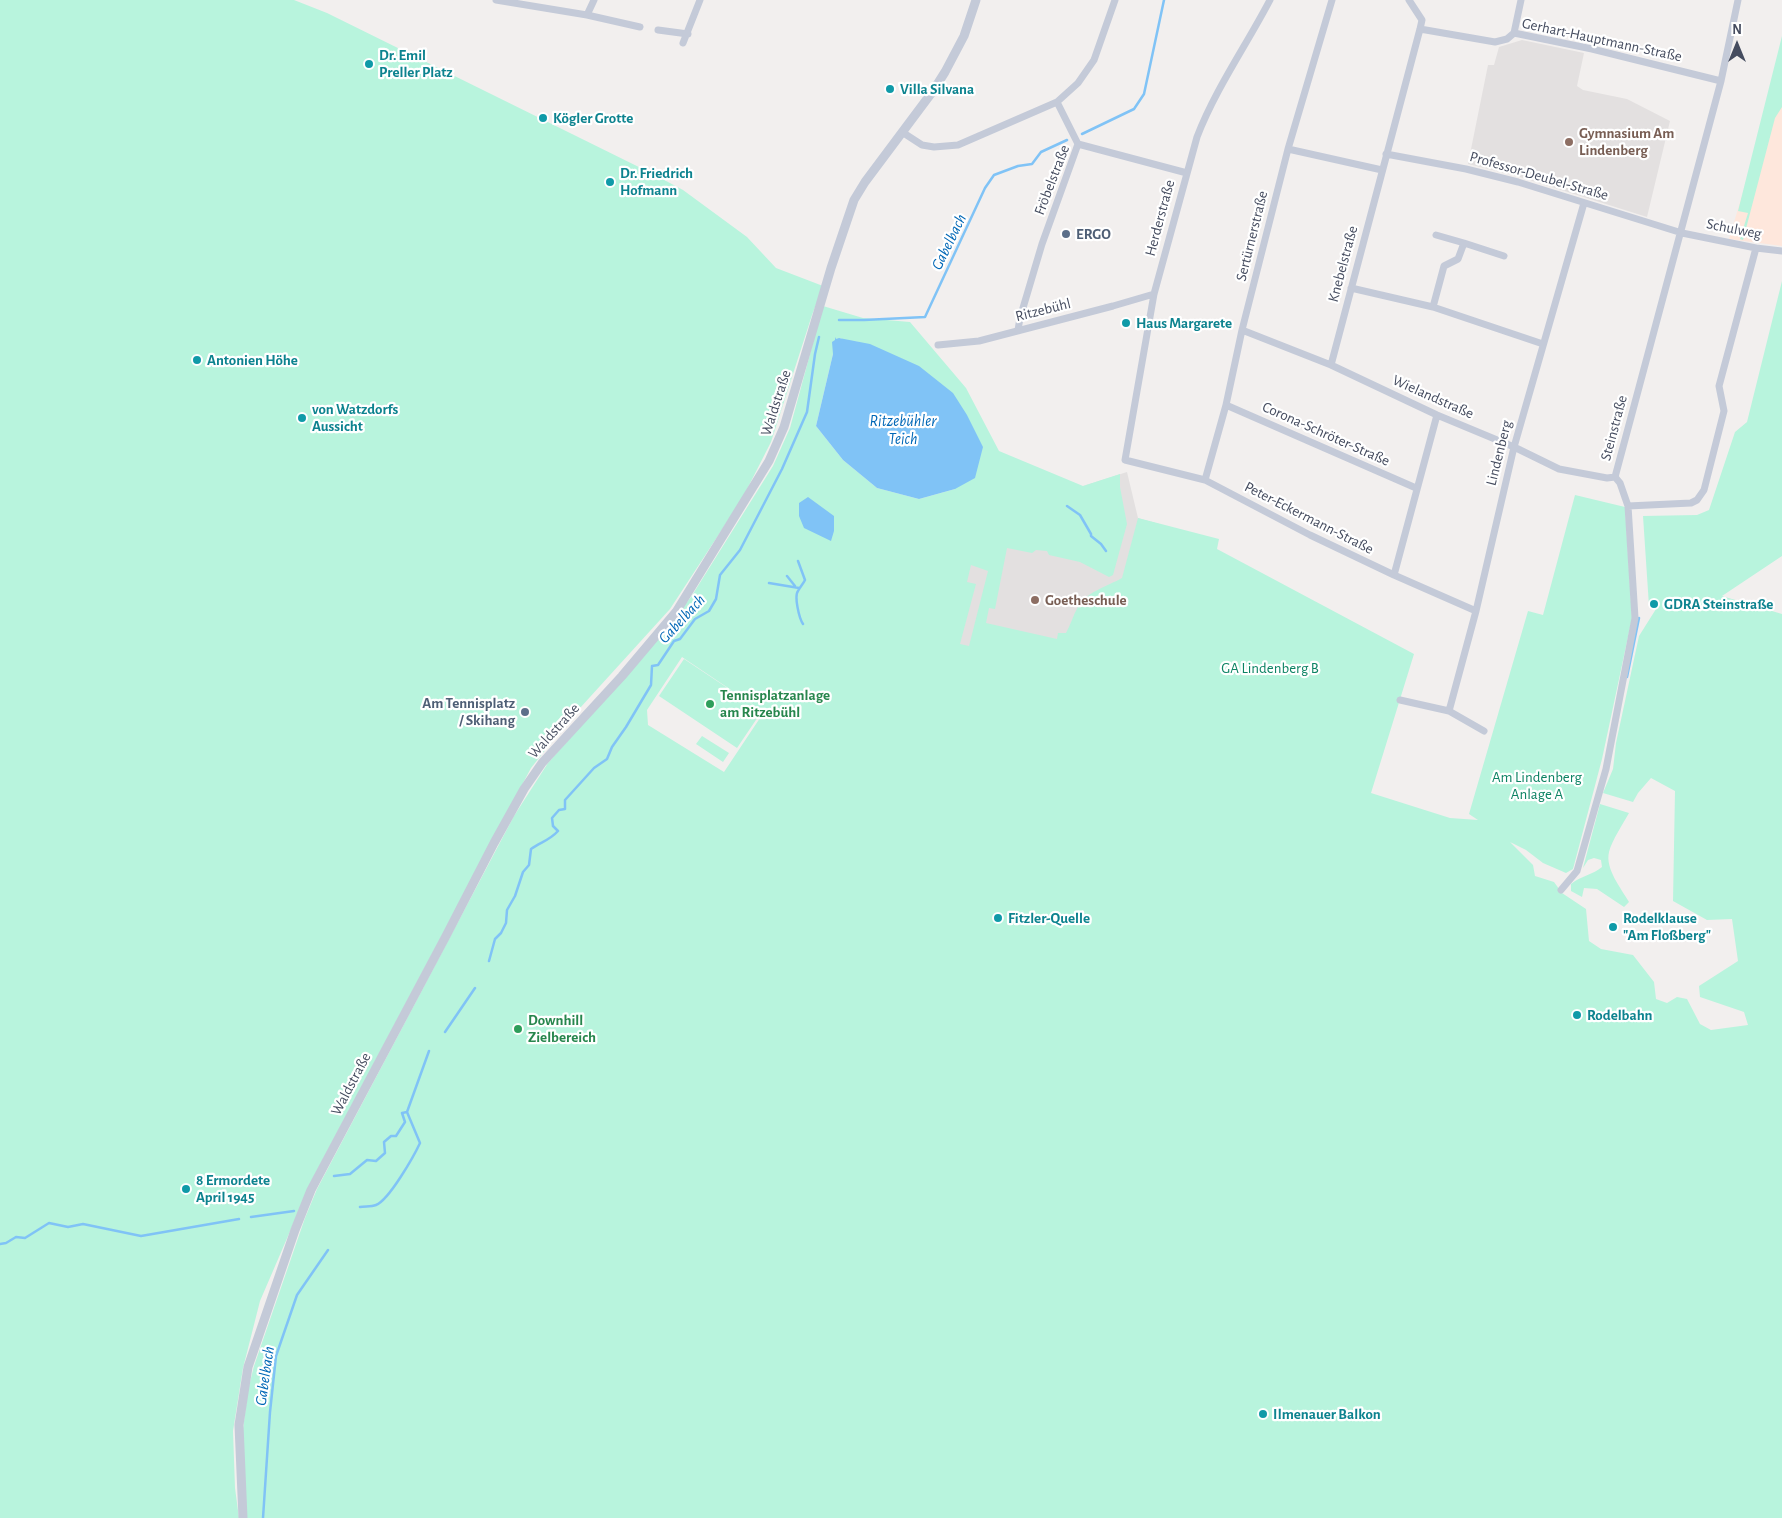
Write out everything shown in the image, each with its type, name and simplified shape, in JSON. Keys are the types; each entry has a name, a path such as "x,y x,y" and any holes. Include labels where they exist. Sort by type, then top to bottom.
{"street":[{"path":"496,0 587,15 640,27"},
{"path":"587,15 594,0"},
{"path":"683,43 700,0"},
{"name":"Waldstraße","path":"243,1518 239,1432 242,1398 248,1367 295,1230 311,1190 524,789 542,764 622,676 676,612 769,461 784,427 847,217 854,200 865,182 933,91 955,55 964,36 976,0"},
{"path":"902,132 922,145 934,147 958,145 1057,102 1078,83 1094,60 1115,0"},
{"name":"Herderstraße","path":"1125,460 1154,294 1187,173 1206,112 1270,0"},
{"name":"Sertürnerstraße","path":"1204,480 1226,405 1242,330 1288,149 1332,0"},
{"path":"1409,0 1422,20 1420,29"},
{"path":"1514,33 1521,0"},
{"name":"Steinstraße","path":"1561,890 1577,871 1606,769 1635,618 1628,506 1620,483 1615,477 1721,81 1738,0"},
{"name":"Gerhart-Hauptmann-Straße","path":"1420,29 1495,42 1507,40 1514,33 1592,49 1721,81"},
{"name":"Knebelstraße","path":"1331,365 1420,29"},
{"path":"658,30 688,34"},
{"path":"1057,102 1078,144"},
{"name":"Fröbelstraße","path":"1018,330 1042,244 1078,144 1187,173"},
{"path":"1288,149 1382,170"},
{"name":"Professor-Deubel-Straße","path":"1386,154 1480,172 1518,182 1682,232"},
{"name":"Lindenberg","path":"1449,711 1476,611 1514,447 1584,203"},
{"name":"Schulweg","path":"1682,232 1756,248 1782,251"},
{"path":"1436,235 1504,256"},
{"path":"1433,307 1444,266 1458,259 1464,243"},
{"path":"1628,506 1691,503 1697,500 1704,490 1724,411 1719,386 1756,248"},
{"path":"1351,288 1433,307 1543,344"},
{"name":"Ritzebühl","path":"938,345 979,341 1154,294"},
{"name":"Wielandstraße","path":"1242,330 1331,365 1437,415 1559,468 1606,478 1615,477"},
{"name":"Corona-Schröter-Straße","path":"1226,405 1416,488"},
{"path":"1394,576 1437,415"},
{"name":"Peter-Eckermann-Straße","path":"1125,460 1204,480 1394,576 1476,611"},
{"path":"1400,700 1449,711 1484,731"}],"shaded area":[{"name":"Gymnasium Am Lindenberg","path":"1522,40 1584,53 1577,86 1583,90 1627,99 1670,121 1647,217 1517,176 1468,164 1488,65 1494,65 1499,47"},
{"path":"1782,50 1782,246 1729,239 1767,112"},
{"name":"Goetheschule","path":"1127,472 1138,518 1163,525 1114,691 920,633 946,543 1083,486"}],"green space":[{"path":"0,0 294,0 327,13 683,190 747,237 776,268 823,286 771,442 742,499 670,609 570,719 531,768 313,1178 260,1301 243,1368 233,1431 235,1488 239,1518 0,1518"},
{"path":"1782,36 1782,107 1775,118 1743,240 1740,239 1748,213 1738,211"},
{"path":"1782,281 1782,556 1722,596 1782,614 1782,1518 246,1518 242,1437 248,1390 254,1366 305,1218 317,1189 514,816 548,763 657,639 691,597 773,466 790,428 823,306 863,318 910,322 966,388 999,451 1083,486 1120,474 1120,487 1127,524 1113,575 1109,577 1080,562 1049,555 1047,551 1036,550 1032,553 1007,548 995,609 989,608 986,623 1057,639 1058,633 1066,633 1076,610 1086,597 1122,578 1138,518 1219,539 1217,549 1414,654 1371,793 1450,818 1478,820 1469,814 1528,611 1543,615 1575,495 1625,507 1632,618 1602,759 1573,869 1566,873 1543,863 1526,850 1510,842 1533,865 1535,876 1554,882 1562,893 1586,909 1589,941 1601,949 1633,955 1654,982 1656,999 1667,1003 1677,997 1687,999 1700,1024 1711,1030 1748,1025 1744,1012 1700,997 1699,986 1738,961 1732,919 1707,920 1673,901 1675,791 1651,778 1633,802 1603,793 1613,769 1616,743 1639,636 1656,609 1649,606 1643,516 1697,515 1709,510 1735,432 1747,422","holes":["840,338 859,342 955,489 919,499 877,488 843,460 816,426 833,354","971,565 988,571 969,646 960,644 976,584 967,582","682,657 764,712 724,772 648,725 647,710"]},
{"name":"Tennisplatzanlage am Ritzebühl","path":"684,659 762,711 737,748 659,696"},
{"path":"702,736 729,753 723,762 696,744"},
{"path":"1600,804 1629,813 1613,842 1608,858 1611,872 1629,902 1624,907 1597,889 1584,888 1582,897 1571,891 1571,884 1602,867 1601,860 1594,858 1588,860 1583,868"}],"water":[{"name":"Ritzebühler Teich","path":"835,337 836,339 870,344 919,366 953,393 967,415 983,447 975,478 955,489 919,499 877,488 843,460 816,426 833,354 832,342 835,340"},
{"path":"808,497 834,516 834,531 831,541 804,528 799,516 799,503"}],"waterway":[{"name":"Gabelbach","path":"1082,134 1134,109 1144,94 1164,0"},
{"name":"Gabelbach","path":"839,320 925,317 985,188 994,175 1018,166 1032,164 1041,152 1067,140"},
{"name":"Gabelbach","path":"489,961 495,939 501,933 506,923 507,910 515,896 523,872 529,865 531,849 549,839 558,831 553,826 552,818 559,810 565,809 565,800 594,768 607,759 612,747 651,685 652,666 658,665 674,641 680,639 695,619 709,611 716,599 720,575 740,550 782,469 807,412 819,337"},
{"path":"1067,506 1080,515 1091,536 1106,551"},
{"path":"798,561 805,580 797,594 797,602 803,624"},
{"path":"787,576 795,586"},
{"path":"769,583 799,588"},
{"path":"1627,677 1639,618"},
{"name":"Gabelbach","path":"445,1032 475,988"},
{"name":"Gabelbach","path":"360,1207 376,1205 388,1195 407,1167 420,1143 407,1112 429,1051"},
{"path":"334,1176 350,1174 367,1160 376,1161 385,1153 384,1142 391,1136 396,1136 405,1122 402,1113 407,1112"},
{"path":"251,1217 294,1211"},
{"path":"0,1244 16,1237 25,1238 49,1223 68,1227 83,1224 141,1236 239,1219"},
{"name":"Gabelbach","path":"263,1518 270,1412 276,1356 297,1295 328,1250"}],"place":[{"name":"Dr. Emil Preller Platz","path":"369,64"},
{"name":"Villa Silvana","path":"890,89"},
{"name":"Kögler Grotte","path":"543,118"},
{"name":"Gymnasium Am Lindenberg","path":"1569,142"},
{"name":"Dr. Friedrich Hofmann","path":"610,182"},
{"name":"ERGO","path":"1066,234"},
{"name":"Haus Margarete","path":"1126,323"},
{"name":"Antonien Höhe","path":"197,360"},
{"name":"von Watzdorfs Aussicht","path":"302,418"},
{"name":"Goetheschule","path":"1035,600"},
{"name":"GDRA Steinstraße","path":"1654,604"},
{"name":"Tennisplatzanlage am Ritzebühl","path":"710,704"},
{"name":"Am Tennisplatz / Skihang","path":"525,712"},
{"name":"Fitzler-Quelle","path":"998,918"},
{"name":"Rodelklause \"Am Floßberg\"","path":"1613,927"},
{"name":"Rodelbahn","path":"1577,1015"},
{"name":"Downhill Zielbereich","path":"518,1029"},
{"name":"8 Ermordete April 1945","path":"186,1189"},
{"name":"Ilmenauer Balkon","path":"1263,1414"}],"park label":[{"name":"GA Lindenberg B","path":"1270,668"},
{"name":"Am Lindenberg Anlage A","path":"1537,786"}]}
